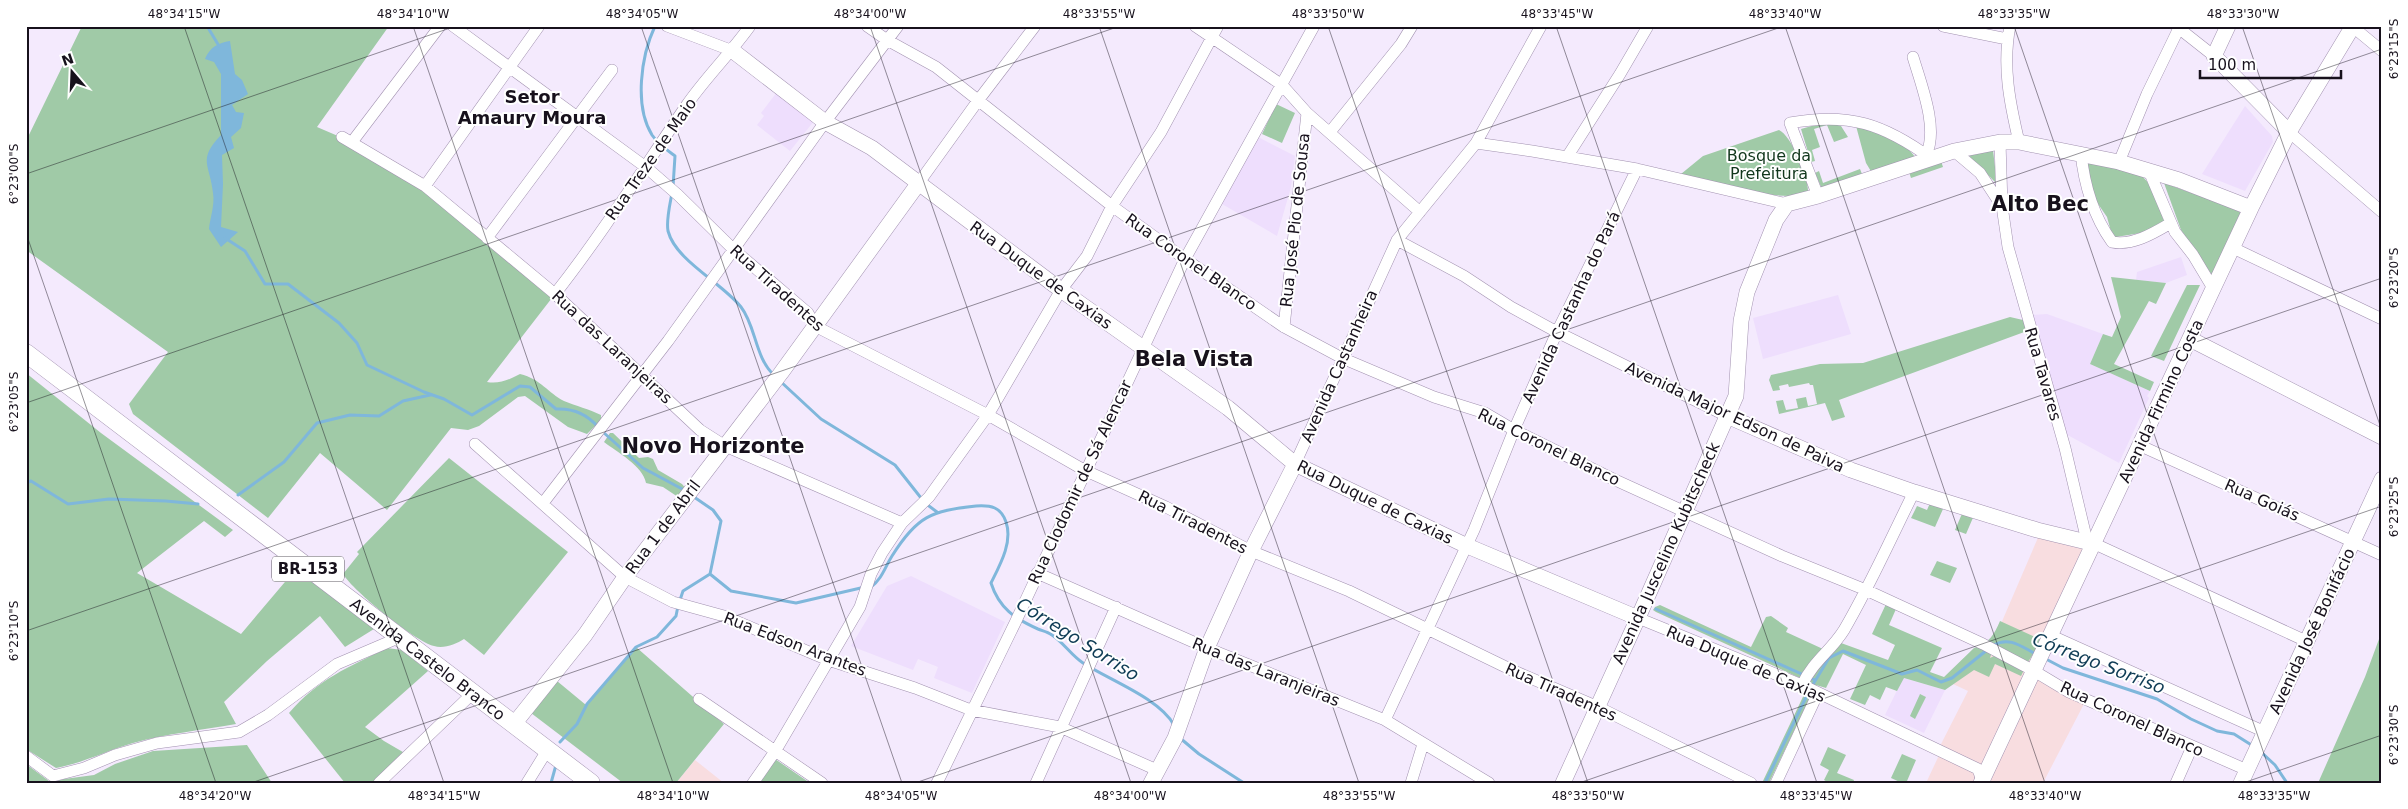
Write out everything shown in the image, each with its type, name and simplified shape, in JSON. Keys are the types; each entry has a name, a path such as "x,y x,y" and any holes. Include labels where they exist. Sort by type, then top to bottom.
{"main road":[{"name":"Avenida Castelo Branco","path":"26,353 591,783"}],"street":[{"name":"Rua das Laranjeiras","path":"440,26 347,140 424,186 555,294 700,430 725,446 902,523"},
{"path":"453,26 647,168"},
{"path":"424,186 539,26"},
{"name":"Rua Duque de Caxias","path":"667,26 732,51 826,122 872,148 1061,290 1228,408 1296,464 1465,545 1810,689 1978,769 1983,782"},
{"name":"Rua Treze de Maio","path":"555,294 647,168 687,105 732,51 750,26"},
{"name":"Rua Coronel Blanco","path":"867,26 887,40 936,67 977,102 1112,206 1284,327 1342,358 1434,396 1485,413 1514,430 1684,512 1782,556 1866,590 2036,668 2069,692 2246,772"},
{"path":"543,503 642,375 898,26"},
{"path":"918,184 1035,26"},
{"path":"1195,26 1282,85 1307,112 1420,212"},
{"path":"753,783 776,750 860,607 874,566 902,523 925,501 988,415 1061,290 1092,248 1112,206 1160,132 1218,26"},
{"name":"Rua Clodomir de Sá Alencar","path":"937,783 1015,623 1084,470 1185,259 1314,26"},
{"name":"Rua José Pio de Sousa","path":"1330,132 1401,44 1412,26"},
{"name":"Avenida Castanheira","path":"1154,776 1175,738 1207,648 1251,551 1296,464 1342,358 1397,240 1476,143 1541,26"},
{"path":"1567,157 1648,26"},
{"path":"1943,26 2007,39"},
{"path":"2010,26 2007,39 2006,67 2018,142"},
{"path":"2214,56 2228,26"},
{"path":"2119,162 2177,27 2214,56 2289,132 2382,212"},
{"path":"2353,27 2382,51"},
{"name":"Avenida Firmino Costa","path":"1983,782 2049,641 2091,542 2141,446 2289,132 2353,27"},
{"path":"1912,58 1927,107 1931,132 1929,157"},
{"path":"487,238 612,70"},
{"name":"Rua José Pio de Sousa","path":"1284,327 1307,112"},
{"path":"1818,196 1790,123 1846,118 1890,134 1929,157"},
{"path":"1476,143 1637,170 1787,204 1818,196 1954,150 2000,142 2018,142 2119,162 2252,208"},
{"name":"Rua Tavares","path":"2000,142 2002,206 2008,247 2091,542"},
{"name":"Rua Tavares","path":"1954,150 1980,172 2002,206"},
{"path":"2081,153 2084,178 2104,231 2112,242 2122,244 2152,234 2171,223"},
{"name":"Rua Tiradentes","path":"647,168 678,195 733,249 808,313 816,326 988,415 1084,470 1166,507 1251,551 1348,592 1426,630 1598,708 1751,783"},
{"name":"Avenida Castanha do Pará","path":"1385,720 1465,545 1474,530 1514,430 1557,332 1637,170"},
{"path":"2149,171 2171,223 2214,290"},
{"name":"Rua 1 de Abril","path":"514,724 585,636 625,577 816,326 918,184"},
{"name":"Avenida Juscelino Kubitscheck","path":"1563,783 1736,396 1741,322 1747,292 1776,220 1787,204"},
{"name":"Avenida Major Edson de Paiva","path":"1397,240 1464,276 1511,307 1557,332 1727,416 1851,470 1914,492 2037,530 2091,542"},
{"path":"2233,248 2382,319"},
{"path":"2190,340 2382,437"},
{"name":"Rua Edson Arantes","path":"475,444 625,577 678,603 724,616 828,660 915,688 972,710 1060,727 1154,776"},
{"name":"Rua Goiás","path":"2141,446 2382,555"},
{"name":"Avenida José Bonifácio","path":"2246,772 2382,479"},
{"path":"1776,783 1810,689 1818,659 1842,632 1866,590 1914,492"},
{"path":"2091,542 2306,641"},
{"name":"Rua das Laranjeiras","path":"1037,573 1207,648 1385,720 1489,783"},
{"path":"1036,783 1116,607"},
{"path":"26,756 53,776 84,768 115,755 157,743 240,732 268,715 337,664 398,638"},
{"path":"2049,641 2262,737"},
{"path":"387,780 473,692"},
{"path":"699,699 822,783"},
{"path":"1411,783 1423,744"},
{"path":"2176,783 2192,747"},
{"path":"528,783 548,750"}],"shaded area":[{"path":"777,92 814,121 790,151 757,125 764,116 761,113"},
{"path":"2245,106 2272,136 2273,142 2245,191 2202,174"},
{"path":"1256,136 1295,156 1291,187 1277,236 1222,204"},
{"path":"2181,257 2187,275 2166,283 2136,280 2137,272"},
{"path":"1838,295 1851,334 1763,359 1753,318"},
{"path":"2047,314 2103,334 2090,364 2150,391 2147,396 2149,398 2119,463 2062,432 2032,315"},
{"path":"2040,533 2087,541 2035,671 2086,700 2043,783 1926,783 1941,751 1938,750 1968,691 1953,684 1961,671 1997,633"},
{"path":"911,576 1005,622 972,693 934,678 938,667 918,659 913,670 851,646 887,586"},
{"path":"1903,678 1945,690 1924,733 1885,715"},
{"path":"695,760 724,783 676,783"}],"green space":[{"path":"82,26 389,26 317,127 352,142 425,186 555,294 487,382 504,381 520,374 527,376 564,401 601,415 601,420 587,434 568,427 525,396 518,397 479,426 468,430 451,428 387,510 320,453 268,518 133,414 129,404 168,352 26,250 26,141"},
{"path":"1276,104 1295,113 1282,143 1262,134"},
{"path":"1826,122 1841,126 1848,137 1834,142 1827,125 1814,129 1820,147 1812,150 1815,161 1811,162 1801,129"},
{"path":"1856,126 1897,142 1915,157 1872,173 1866,163"},
{"name":"Bosque da Prefeitura","path":"1779,130 1789,141 1799,159 1806,179 1808,194 1778,196 1762,194 1681,174 1703,156"},
{"path":"1993,150 1997,184 1967,154"},
{"path":"1941,161 1943,167 1911,178 1909,172"},
{"path":"2090,161 2123,168 2145,179 2158,202 2164,221 2147,232 2116,237 2112,235 2107,217 2096,201 2086,163"},
{"path":"1860,169 1862,174 1822,189 1815,173 1819,171 1823,183"},
{"path":"2164,183 2241,211 2242,215 2212,275 2181,230"},
{"path":"2111,277 2166,283 2156,304 2149,301 2114,364 2154,382 2150,391 2090,364 2103,334 2112,337 2121,317"},
{"path":"2187,285 2200,285 2164,361 2151,356"},
{"path":"2010,317 2023,320 2027,331 1839,400 1845,417 1832,421 1825,403 1779,414 1776,401 1783,400 1786,410 1798,408 1796,399 1806,397 1808,406 1817,404 1813,385 1809,383 1789,387 1788,384 1779,386 1780,390 1773,391 1769,380 1771,375 1820,364 1863,363"},
{"path":"26,373 101,433 233,530 225,537 204,521 137,573 241,634 290,576 280,574 297,570 374,629 345,647 320,616 267,661 224,702 236,724 145,740 56,768 26,749"},
{"path":"610,433 613,433 639,458 648,457 653,459 658,470 682,484 687,490 678,497 663,487 646,483 635,465 604,442"},
{"path":"449,458 568,552 484,655 464,639 442,647 425,642 400,626 371,603 343,574 359,554 357,552"},
{"path":"1930,503 1943,509 1935,527 1911,518 1917,506 1927,510"},
{"path":"1964,509 1975,513 1966,534 1955,530"},
{"path":"1937,561 1957,568 1950,583 1930,575"},
{"path":"1886,604 1896,609 1889,625 1942,648 1930,672 1944,677 1974,648 1984,644 1990,638 2000,621 2042,640 2028,662 1992,652 1990,658 1994,656 2024,670 2021,676 1995,664 1989,677 1974,670 1945,690 1904,678 1897,691 1886,687 1880,700 1870,695 1865,705 1850,699 1866,665 1843,654 1826,688 1816,685 1769,783 1762,783 1810,682 1809,676 1841,643 1888,660 1895,645 1872,634"},
{"path":"1660,605 1751,647 1766,617 1771,616 1788,628 1786,632 1823,649 1800,678 1653,610"},
{"path":"2382,631 2382,783 2318,783 2365,677"},
{"path":"636,647 724,724 676,783 623,783 531,713 557,681 586,705"},
{"path":"387,648 402,650 428,671 365,727 408,755 379,783 345,783 289,713 311,691 335,675"},
{"path":"1920,694 1926,697 1915,719 1910,716"},
{"path":"247,745 272,783 26,783 26,764 49,781 94,775 115,764 153,751"},
{"path":"1828,747 1846,755 1837,773 1854,780 1853,783 1829,783 1824,780 1829,770 1820,765"},
{"path":"1902,754 1916,760 1907,781 1917,783 1902,783 1891,778"},
{"path":"775,759 810,783 759,783"}],"water":[{"path":"230,41 235,74 242,80 248,94 232,105 236,112 244,113 241,128 231,137 234,148 222,155 221,227 238,232 221,247 209,229 213,198 207,157 214,143 221,135 221,74 214,62 205,59 209,51 215,46"}],"waterway":[{"name":"Córrego Sorriso","path":"207,26 219,46"},
{"path":"655,26 643,66 641,96 646,123 652,135 675,156 673,187"},
{"path":"672,193 668,212 668,231 673,242 689,262 741,307 750,323 763,360 774,375"},
{"name":"Córrego Sorriso","path":"225,238 245,251 265,284 288,284 339,323 357,343 367,365 424,392 444,399 472,415 520,386 530,387 556,409 574,411 585,415 598,427"},
{"path":"780,381 821,419 895,465 925,503 937,512"},
{"path":"238,495 284,462 317,423 350,415 379,416 403,401 430,395"},
{"name":"Córrego Sorriso","path":"603,432 643,468 684,490"},
{"path":"26,483 31,481 68,504 109,499 198,504"},
{"name":"Córrego Sorriso","path":"694,497 713,510 721,521 710,574"},
{"name":"Córrego Sorriso","path":"871,587 881,577 892,556 909,532 926,518 936,513 960,508 981,506 995,508 1004,517 1008,530 1007,545 991,583 994,592 1003,606 1015,617 1052,635 1083,663 1133,690 1157,706 1174,725"},
{"name":"Córrego Sorriso","path":"710,574 731,591 796,603 865,587"},
{"path":"680,600 683,591 710,574"},
{"path":"560,742 577,724 587,704 636,647 657,637 676,616 678,606"},
{"path":"1656,609 1815,680"},
{"name":"Córrego Sorriso","path":"1994,645 2010,642 2036,654"},
{"name":"Córrego Sorriso","path":"1812,686 1829,658 1843,651 1902,674 1917,670 1941,682 1952,678 1987,650"},
{"name":"Córrego Sorriso","path":"2044,658 2063,668 2157,699 2191,719 2217,731 2234,734 2253,746"},
{"name":"Córrego Sorriso","path":"1765,783 1809,691"},
{"name":"Córrego Sorriso","path":"1180,738 1199,754 1244,783"},
{"name":"Córrego Sorriso","path":"2260,751 2275,765 2287,783"},
{"path":"551,783 556,765"}],"district":[{"name":"Setor Amaury Moura","path":"532,106"},
{"name":"Alto Bec","path":"2040,204"},
{"name":"Bela Vista","path":"1194,359"},
{"name":"Novo Horizonte","path":"713,446"}]}
